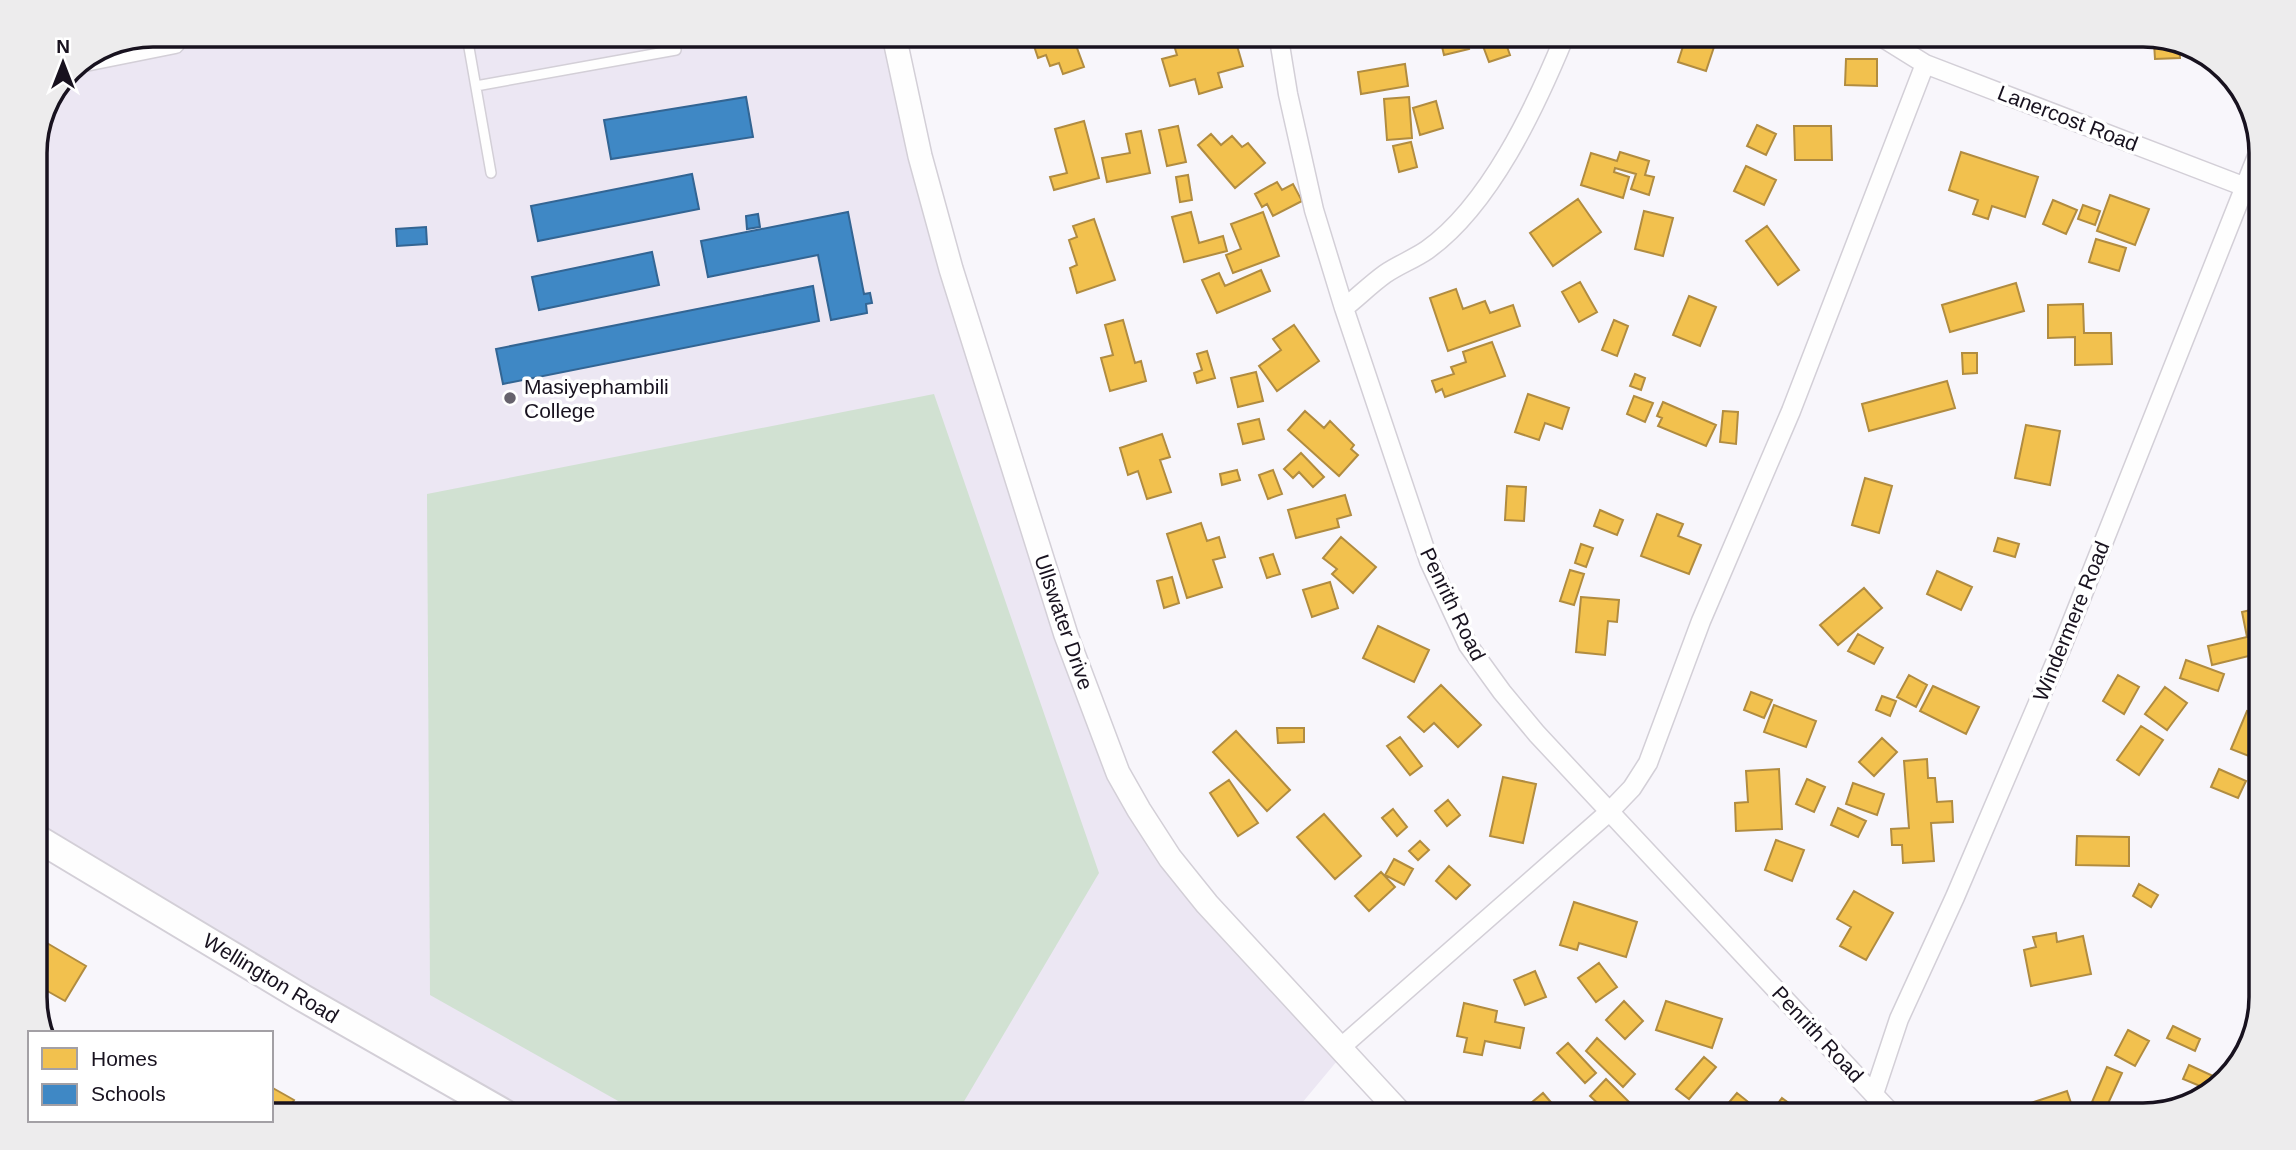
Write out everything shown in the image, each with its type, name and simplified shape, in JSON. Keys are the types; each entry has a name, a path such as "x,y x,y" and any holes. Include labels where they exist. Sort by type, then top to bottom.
{"main road":[{"name":"Wellington Road","path":"47,844 303,998 487,1103"}],"street":[{"path":"109,57 160,47"},
{"name":"Ullswater Drive","path":"897,47 920,156 951,269 1066,635 1118,773 1170,858 1207,904 1391,1103"},
{"name":"Penrith Road","path":"1280,47 1314,210 1344,308 1429,561 1468,645 1536,734 1883,1103"},
{"path":"1344,308 1385,274 1427,250 1457,222 1490,182 1544,86 1560,47"},
{"name":"Lanercost Road","path":"1898,47 1925,64 2249,188"},
{"path":"1339,1049 1609,811 1632,788 1648,763 1701,621 1791,411 1925,64"},
{"name":"Windermere Road","path":"1874,1094 1899,1019 1950,908 2060,649 2249,174"}],"lane":[{"path":"469,47 491,173"},
{"path":"476,86 676,50 675,47"}],"shaded area":[{"name":"Masiyephambili College","path":"177,47 891,47 1130,817 1162,867 1337,1061 1302,1103 516,1103 47,836 47,146 58,106 63,98 98,98 98,63"}],"green space":[{"path":"934,394 1099,873 963,1103 622,1103 430,995 427,494"}],"building: Homes":[{"path":"1034,47 1077,47 1084,67 1063,74 1059,63 1050,66 1046,55 1038,58"},
{"path":"1175,47 1237,47 1243,66 1218,73 1222,87 1199,94 1195,79 1170,86 1162,59 1177,55"},
{"path":"1442,47 1468,47 1469,49 1444,55"},
{"path":"1483,47 1507,47 1510,55 1489,62"},
{"path":"1683,47 1714,47 1706,71 1678,62"},
{"path":"2154,48 2180,54 2180,58 2155,59"},
{"path":"1846,59 1877,59 1877,86 1845,85"},
{"path":"1405,64 1408,86 1361,94 1358,72"},
{"path":"1409,97 1412,138 1387,140 1384,99"},
{"path":"1436,101 1443,128 1420,135 1413,108"},
{"path":"1084,121 1099,178 1054,190 1050,177 1067,173 1055,129"},
{"path":"1757,125 1776,134 1766,155 1747,146"},
{"path":"1178,126 1186,162 1167,166 1159,130"},
{"path":"1794,126 1831,126 1832,160 1795,160"},
{"path":"1141,131 1150,173 1107,182 1102,158 1130,153 1126,134"},
{"path":"1211,134 1221,145 1232,136 1242,147 1248,143 1265,163 1235,188 1198,145"},
{"path":"1411,142 1417,167 1399,172 1393,146"},
{"path":"1620,152 1649,161 1645,175 1654,177 1649,195 1631,189 1636,174 1615,168 1614,172 1629,177 1623,198 1581,185 1591,153 1617,161"},
{"path":"1961,152 2038,177 2025,217 1992,206 1988,219 1973,214 1978,200 1949,190"},
{"path":"1746,166 1776,180 1764,205 1734,191"},
{"path":"1188,175 1192,200 1180,202 1176,177"},
{"path":"1277,182 1282,190 1293,184 1302,201 1273,216 1267,204 1262,207 1255,194"},
{"path":"2110,195 2149,209 2135,245 2097,231"},
{"path":"1578,199 1601,232 1553,266 1530,233"},
{"path":"2053,200 2077,210 2066,234 2043,224"},
{"path":"2083,205 2100,211 2095,225 2078,219"},
{"path":"1644,211 1673,218 1663,256 1635,249"},
{"path":"1191,212 1199,243 1223,236 1227,251 1184,262 1172,217"},
{"path":"1263,212 1279,256 1233,273 1226,255 1241,249 1231,224"},
{"path":"1094,219 1115,280 1077,293 1070,268 1077,265 1069,240 1077,237 1073,226"},
{"path":"1767,226 1799,270 1778,285 1746,241"},
{"path":"2096,239 2126,248 2119,271 2089,262"},
{"path":"1261,270 1270,291 1217,313 1202,280 1219,273 1225,286"},
{"path":"1580,282 1597,312 1579,322 1562,292"},
{"path":"2016,283 2024,311 1950,332 1942,305"},
{"path":"1456,289 1463,309 1485,301 1490,313 1513,305 1520,326 1448,351 1430,298"},
{"path":"1689,296 1716,307 1700,346 1673,335"},
{"path":"2083,304 2084,333 2111,333 2112,364 2075,365 2075,337 2048,338 2048,305"},
{"path":"1123,320 1135,363 1141,361 1146,381 1110,391 1101,358 1113,355 1105,325"},
{"path":"1614,320 1628,326 1617,356 1602,350"},
{"path":"1294,325 1319,361 1277,391 1259,366 1281,350 1273,339"},
{"path":"1492,342 1505,376 1445,397 1442,389 1436,392 1432,381 1454,374 1451,367 1466,362 1463,352"},
{"path":"1207,351 1215,378 1197,383 1194,373 1202,370 1197,354"},
{"path":"1962,353 1977,353 1977,373 1963,374"},
{"path":"1256,372 1263,401 1238,407 1231,378"},
{"path":"1635,374 1645,378 1641,390 1630,386"},
{"path":"1947,381 1955,408 1869,431 1862,404"},
{"path":"1528,394 1569,408 1562,429 1545,423 1539,440 1515,432"},
{"path":"1634,396 1653,403 1645,422 1627,414"},
{"path":"1663,402 1716,425 1706,446 1658,426 1662,418 1657,416"},
{"path":"1305,411 1324,428 1330,421 1354,445 1351,449 1358,455 1339,476 1288,430"},
{"path":"1723,411 1738,412 1736,444 1720,442"},
{"path":"1259,419 1264,439 1243,444 1238,424"},
{"path":"2026,425 2060,431 2050,485 2015,478"},
{"path":"1162,434 1170,457 1160,460 1171,492 1147,499 1138,471 1128,475 1120,448"},
{"path":"1301,453 1324,477 1313,487 1299,472 1293,478 1284,469"},
{"path":"1237,470 1240,480 1222,485 1220,474"},
{"path":"1273,470 1282,494 1268,499 1259,475"},
{"path":"1865,478 1892,486 1879,533 1852,525"},
{"path":"1507,486 1526,487 1524,521 1505,520"},
{"path":"1345,495 1351,515 1337,519 1339,527 1296,538 1288,510"},
{"path":"1600,510 1623,520 1617,535 1594,526"},
{"path":"1657,514 1683,524 1678,536 1701,545 1689,574 1641,556"},
{"path":"1201,523 1207,541 1219,537 1225,557 1213,560 1222,587 1187,598 1167,534"},
{"path":"1341,537 1376,567 1353,593 1332,574 1337,569 1323,558"},
{"path":"1998,538 2019,544 2015,557 1994,551"},
{"path":"1581,544 1593,548 1586,567 1575,563"},
{"path":"1273,554 1280,574 1267,578 1260,558"},
{"path":"1570,570 1584,574 1574,605 1560,601"},
{"path":"1937,571 1972,587 1961,610 1927,594"},
{"path":"1172,577 1179,603 1164,608 1157,581"},
{"path":"1330,582 1338,608 1312,617 1303,590"},
{"path":"1864,588 1882,608 1838,645 1820,625"},
{"path":"1581,597 1619,600 1617,622 1608,621 1605,655 1576,652"},
{"path":"2249,610 2249,656 2212,665 2208,646 2247,637 2242,612"},
{"path":"1378,626 1429,650 1414,682 1363,658"},
{"path":"1858,634 1883,648 1874,664 1848,651"},
{"path":"2186,660 2224,674 2218,691 2180,678"},
{"path":"1909,675 1927,685 1916,707 1897,697"},
{"path":"2118,675 2139,687 2124,714 2103,701"},
{"path":"1441,685 1481,725 1458,747 1434,723 1424,732 1408,717"},
{"path":"1933,686 1979,707 1966,734 1920,711"},
{"path":"2165,687 2187,703 2167,730 2145,714"},
{"path":"1751,692 1772,700 1764,718 1744,710"},
{"path":"1882,696 1896,701 1890,716 1876,710"},
{"path":"1774,705 1816,721 1806,747 1764,732"},
{"path":"2247,711 2249,712 2249,756 2231,749"},
{"path":"2141,726 2163,740 2139,775 2117,760"},
{"path":"1277,728 1304,728 1304,742 1278,743"},
{"path":"1236,731 1290,790 1267,811 1213,752"},
{"path":"1400,737 1422,766 1410,775 1387,746"},
{"path":"1882,738 1897,752 1874,776 1859,762"},
{"path":"1927,759 1928,778 1935,778 1937,802 1952,801 1953,822 1931,823 1934,861 1903,863 1902,845 1892,845 1891,829 1909,828 1904,761"},
{"path":"1779,769 1782,829 1736,831 1735,803 1748,802 1746,771"},
{"path":"2219,769 2246,781 2238,798 2211,787"},
{"path":"1503,777 1536,784 1523,843 1490,836"},
{"path":"1807,779 1825,787 1814,812 1796,804"},
{"path":"1229,780 1258,823 1238,836 1210,793"},
{"path":"1853,783 1884,794 1877,815 1846,804"},
{"path":"1448,800 1460,815 1447,826 1435,811"},
{"path":"1838,808 1866,821 1858,837 1831,825"},
{"path":"1393,809 1407,827 1397,836 1382,818"},
{"path":"1324,814 1361,856 1335,879 1297,837"},
{"path":"2077,836 2129,837 2129,866 2076,865"},
{"path":"1776,840 1804,850 1792,881 1765,870"},
{"path":"1420,841 1429,850 1418,860 1409,851"},
{"path":"1394,859 1413,869 1404,885 1385,875"},
{"path":"1449,866 1470,885 1456,899 1436,881"},
{"path":"1381,872 1395,887 1369,911 1355,896"},
{"path":"2139,884 2158,895 2151,907 2133,896"},
{"path":"1854,891 1893,913 1866,960 1840,946 1851,927 1837,919"},
{"path":"1574,902 1637,922 1626,957 1579,943 1577,950 1560,945"},
{"path":"2056,933 2057,942 2083,936 2091,974 2031,986 2024,950 2036,947 2033,937"},
{"path":"47,943 86,966 65,1001 47,991"},
{"path":"1599,963 1617,987 1596,1002 1578,978"},
{"path":"1535,971 1546,997 1525,1005 1514,980"},
{"path":"1624,1001 1643,1021 1625,1039 1606,1020"},
{"path":"1666,1001 1722,1019 1712,1048 1656,1030"},
{"path":"1464,1003 1497,1011 1495,1022 1524,1028 1520,1048 1485,1041 1482,1055 1464,1052 1467,1038 1457,1036"},
{"path":"2173,1026 2200,1039 2195,1051 2167,1038"},
{"path":"2128,1030 2149,1041 2135,1066 2115,1055"},
{"path":"1597,1038 1635,1074 1623,1087 1586,1051"},
{"path":"1568,1043 1596,1073 1585,1083 1557,1053"},
{"path":"1704,1057 1716,1067 1689,1099 1676,1089"},
{"path":"2189,1065 2213,1076 2200,1086 2183,1079"},
{"path":"2107,1067 2122,1073 2108,1103 2092,1102"},
{"path":"1606,1079 1629,1102 1597,1103 1590,1096"},
{"path":"273,1088 294,1100 292,1103 273,1103"},
{"path":"2067,1091 2071,1103 2031,1103"},
{"path":"1543,1093 1552,1103 1531,1103"},
{"path":"1737,1093 1750,1103 1728,1103"}],"building: Schools":[{"path":"746,97 753,137 611,159 604,120"},
{"path":"692,174 699,209 538,241 531,206"},
{"path":"848,212 864,294 870,293 872,303 866,304 867,313 831,320 818,255 708,277 701,241"},
{"path":"758,214 760,227 747,229 746,216"},
{"path":"426,227 427,244 397,246 396,229"},
{"path":"652,252 659,285 539,310 532,277"},
{"path":"813,286 819,321 503,384 496,349"}],"place":[{"name":"Masiyephambili College","path":"510,398"}]}
